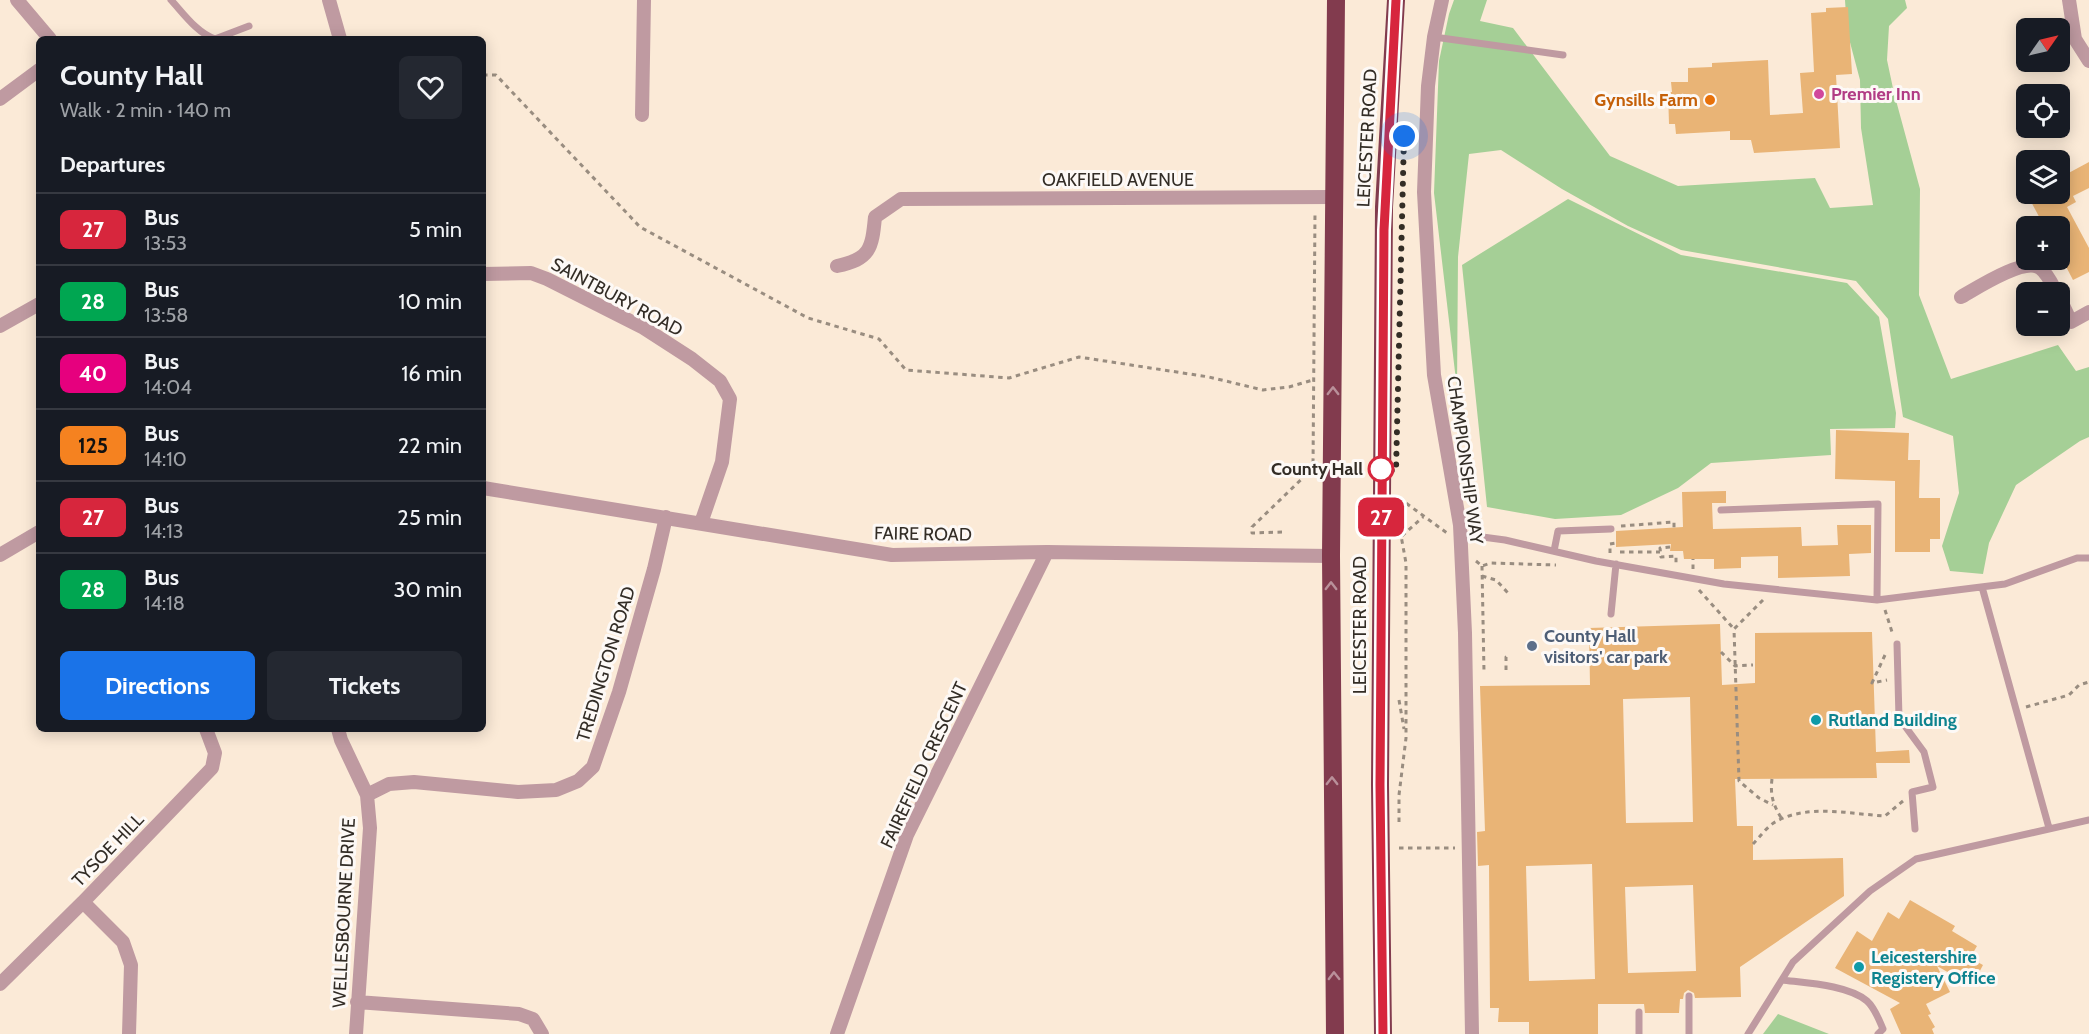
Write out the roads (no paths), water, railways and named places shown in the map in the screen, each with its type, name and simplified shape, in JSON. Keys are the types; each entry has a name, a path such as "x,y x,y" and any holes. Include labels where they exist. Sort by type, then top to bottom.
{"highway":[{"name":"LEICESTER ROAD","path":"1335,1034 1331,556 1336,0"},
{"name":"LEICESTER ROAD","path":"1383,1034 1380,785 1384,207 1396,0"}],"street":[{"path":"17,0 47,36"},
{"path":"329,0 339,36"},
{"path":"642,115 644,0"},
{"name":"CHAMPIONSHIP WAY","path":"1442,0 1434,37 1428,86 1424,192 1434,375 1460,541 1465,643 1472,1034"},
{"path":"2069,0 2075,39 2089,61"},
{"path":"0,99 36,72"},
{"name":"OAKFIELD AVENUE","path":"837,266 856,262 862,257 870,246 875,217 901,199 1334,197"},
{"path":"1961,297 2014,269 2032,265 2039,267 2047,274 2051,282"},
{"name":"SAINTBURY ROAD","path":"486,273 531,273 547,279 644,328 692,359 720,381 730,399 722,462 701,523"},
{"path":"0,326 36,306"},
{"path":"2070,320 2071,322 2089,312"},
{"name":"FAIRE ROAD","path":"486,488 892,555 1047,552 1331,556"},
{"name":"TREDINGTON ROAD","path":"367,795 389,784 414,782 518,792 556,790 578,782 593,767 619,692 654,569 666,517"},
{"path":"0,555 36,534"},
{"name":"FAIREFIELD CRESCENT","path":"837,1034 907,836 1047,552"},
{"name":"TYSOE HILL","path":"0,984 212,768 215,753 207,732"},
{"name":"WELLESBOURNE DRIVE","path":"339,732 367,795 370,828 356,1034"},
{"path":"83,902 123,942 131,965 129,1034"},
{"path":"357,1002 519,1014 533,1019 542,1034"}],"lane":[{"path":"171,0 207,36"},
{"path":"223,36 249,26"},
{"path":"1434,37 1563,56"},
{"path":"1720,510 1878,504 1877,600"},
{"path":"1554,551 1558,531 1611,529"},
{"path":"1460,541 1505,540 1724,584 1877,600 2005,584 2077,558 2089,558"},
{"path":"1611,614 1616,564"},
{"path":"1982,587 2049,828"},
{"path":"1895,641 1899,718 1924,752 1932,787 1912,792 1915,829"},
{"path":"1748,1034 1792,962 1870,891 1916,859 2089,820"},
{"path":"1782,980 1860,996 1872,1007 1883,1029 1878,1034"},
{"path":"1689,996 1689,1034"},
{"path":"1639,1012 1639,1034"}],"place":[{"name":"Premier Inn","path":"1819,94"},
{"name":"Gynsills Farm","path":"1710,100"},
{"name":"County Hall","path":"1381,469"},
{"name":"County Hall visitors' car park","path":"1532,646"},
{"name":"Rutland Building","path":"1816,720"},
{"name":"Leicestershire Registery Office","path":"1859,967"}]}
